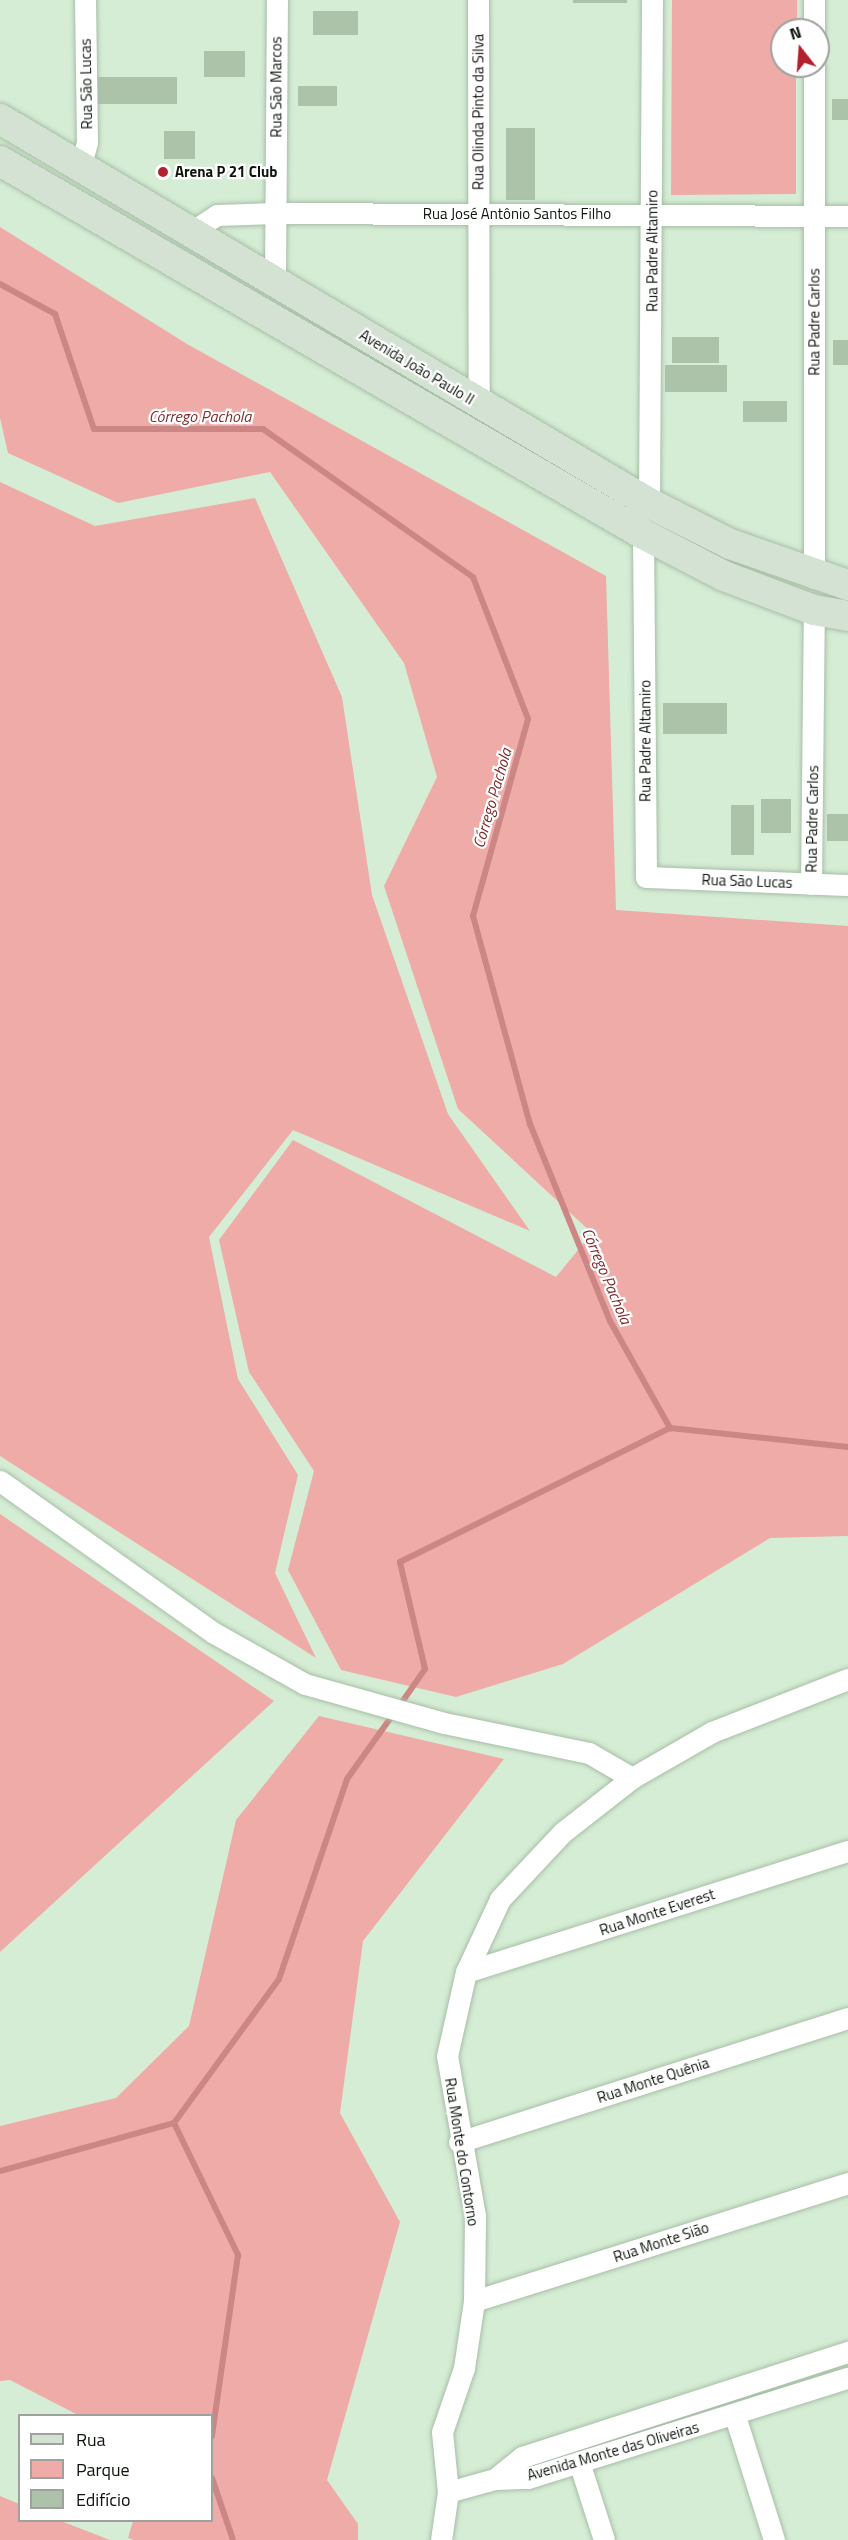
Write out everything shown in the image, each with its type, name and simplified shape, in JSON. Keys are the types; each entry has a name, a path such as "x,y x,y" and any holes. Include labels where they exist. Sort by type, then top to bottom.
{"street":[{"name":"Rua São Lucas","path":"80,167 87,142 85,0"},
{"name":"Rua São Marcos","path":"275,282 276,0"},
{"name":"Rua Olinda Pinto da Silva","path":"478,0 479,405"},
{"name":"Rua Padre Altamiro","path":"650,503 652,0"},
{"path":"814,0 814,18"},
{"name":"Rua Padre Carlos","path":"814,78 814,578"},
{"name":"Avenida João Paulo II","path":"0,119 479,405 650,503 730,544 814,578 848,585"},
{"name":"Avenida João Paulo II","path":"0,161 643,534 724,576 814,610 848,616"},
{"name":"Rua José Antônio Santos Filho","path":"190,233 217,215 275,213 848,216"},
{"path":"173,262 190,233"},
{"path":"643,534 650,503"},
{"name":"Rua Padre Altamiro","path":"643,534 646,877"},
{"name":"Rua Padre Carlos","path":"811,884 814,610"},
{"name":"Rua São Lucas","path":"646,877 848,885"},
{"path":"0,1481 214,1633 305,1684 444,1723 589,1753 632,1778"},
{"name":"Rua Monte do Contorno","path":"441,2540 448,2492 442,2432 464,2368 474,2301 475,2216 459,2142 447,2056 466,1972 500,1899 563,1832 632,1778 712,1732 848,1679"},
{"name":"Rua Monte Everest","path":"466,1972 848,1851"},
{"name":"Rua Monte Quênia","path":"459,2142 848,2018"},
{"name":"Rua Monte Sião","path":"474,2301 848,2183"},
{"name":"Avenida Monte das Oliveiras","path":"495,2479 522,2457 848,2352"},
{"name":"Avenida Monte das Oliveiras","path":"495,2479 528,2478 735,2416 848,2378"},
{"path":"735,2416 774,2540"},
{"path":"579,2462 604,2540"},
{"path":"448,2492 495,2479"}],"green space":[{"path":"672,0 797,0 797,18 770,18 770,78 796,78 796,194 671,195"},
{"path":"0,227 187,344 606,576 616,910 848,926 848,1536 770,1538 563,1664 456,1697 341,1670 288,1570 314,1471 249,1372 219,1240 293,1140 556,1277 592,1233 458,1109 384,886 437,777 404,663 270,472 118,503 8,453 0,418"},
{"path":"0,482 95,526 255,498 342,697 372,895 448,1114 530,1231 293,1130 209,1237 238,1379 298,1475 275,1573 316,1658 0,1456"},
{"path":"0,1514 274,1701 0,1952"},
{"path":"319,1716 504,1759 363,1941 340,2113 400,2222 327,2480 358,2524 358,2540 134,2540 128,2538 133,2522 213,2522 213,2414 76,2414 10,2380 0,2381 0,2126 116,2098 189,2026 236,1820"},
{"path":"0,2496 18,2504 18,2522 64,2522 110,2540 0,2540"}],"building":[{"path":"573,0 627,0 627,3 573,3"},
{"path":"313,11 358,11 358,35 313,35"},
{"path":"204,51 245,51 245,77 204,77"},
{"path":"98,77 177,77 177,104 98,104"},
{"path":"298,86 337,86 337,106 298,106"},
{"path":"832,99 848,99 848,120 832,120"},
{"path":"506,128 535,128 535,200 506,200"},
{"path":"164,131 195,131 195,159 164,159"},
{"path":"672,337 719,337 719,363 672,363"},
{"path":"833,340 848,340 848,365 833,365"},
{"path":"665,365 727,365 727,392 665,392"},
{"path":"743,401 787,401 787,422 743,422"},
{"path":"663,703 727,703 727,734 663,734"},
{"path":"761,799 791,799 791,833 761,833"},
{"path":"731,805 754,805 754,855 731,855"},
{"path":"827,814 848,814 848,841 827,841"}],"waterway":[{"name":"Córrego Pachola","path":"0,284 55,314 94,429 263,429 473,577 528,719 473,916 530,1124 610,1321 670,1428"},
{"name":"Córrego Pachola","path":"670,1428 848,1447"},
{"path":"400,1705 425,1669 400,1562 670,1428"},
{"path":"0,2171 174,2123 279,1979 347,1779 394,1713"},
{"path":"174,2123 238,2255 213,2429"},
{"path":"213,2481 233,2540"}],"place":[{"name":"Arena P 21 Club","path":"163,172"}]}
